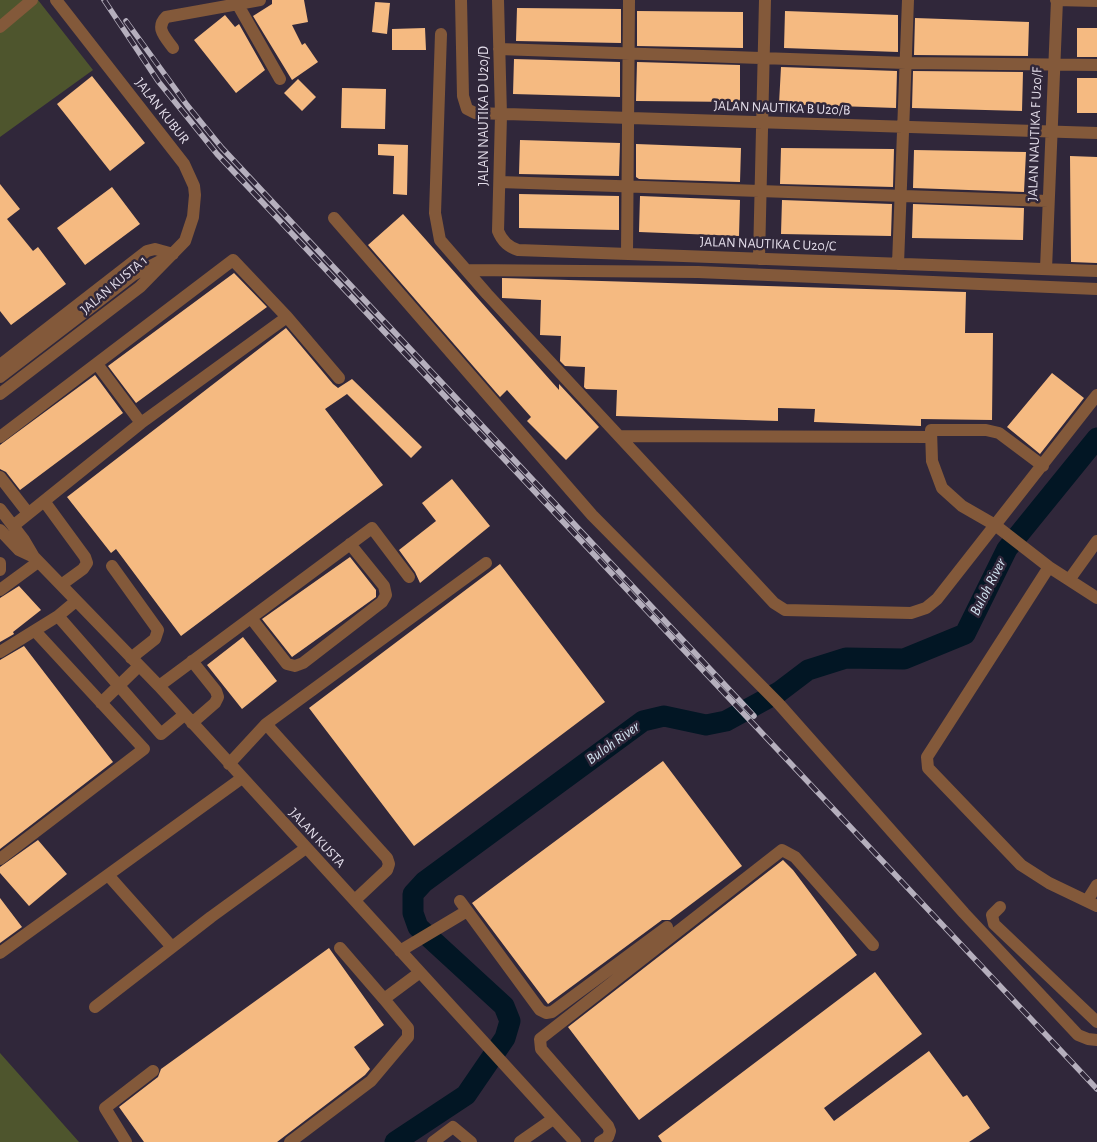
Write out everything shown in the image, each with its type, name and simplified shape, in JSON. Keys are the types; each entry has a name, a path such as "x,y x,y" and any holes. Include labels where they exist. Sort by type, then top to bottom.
{"street":[{"path":"0,28 32,0"},
{"name":"JALAN KUBUR","path":"56,0 171,146 190,175 195,195 194,217 185,241 173,254"},
{"path":"173,48 160,28 161,22 166,17 260,0"},
{"name":"JALAN NAUTIKA B U20/B","path":"461,0 462,96 467,109 475,113 1097,133"},
{"name":"JALAN NAUTIKA D U20/D","path":"498,0 501,115 498,231"},
{"path":"627,254 627,54 629,0"},
{"path":"759,259 766,0"},
{"path":"898,264 908,0"},
{"path":"1056,0 1097,2"},
{"name":"JALAN NAUTIKA F U20/F","path":"1046,270 1052,64 1056,0"},
{"path":"238,3 280,79"},
{"path":"441,34 436,226 440,240 774,603 785,610 911,613 926,608 937,599 997,527 1097,395"},
{"path":"499,49 906,63 1097,65"},
{"path":"500,182 1048,201"},
{"path":"334,218 592,514 754,678 951,898 1078,1035 1088,1040 1097,1040"},
{"name":"JALAN NAUTIKA C U20/C","path":"498,231 505,243 518,250 1097,271"},
{"path":"0,365 147,251 155,249 173,254"},
{"name":"JALAN KUSTA 1","path":"0,377 133,275 173,254"},
{"name":"JALAN KUSTA 1","path":"0,394 140,287 173,254"},
{"path":"0,438 233,260 287,316 339,378"},
{"path":"466,270 698,272 1097,289"},
{"path":"13,526 141,423 287,316"},
{"path":"97,364 141,423"},
{"path":"1043,466 999,433 986,430 931,430 932,461 942,488 962,506 997,527 1035,554 1049,567 1097,598"},
{"path":"620,436 930,437"},
{"path":"0,477 28,513"},
{"path":"44,501 85,557 87,563 83,569 61,585"},
{"name":"JALAN KUSTA","path":"0,509 36,560 159,686 355,900 462,1022 574,1142"},
{"path":"159,686 372,528 409,577"},
{"name":"JALAN KUSTA","path":"0,530 19,550 36,560"},
{"path":"1069,580 1097,541"},
{"path":"250,618 287,664 295,666 303,663 382,602 386,595 384,586 350,544"},
{"path":"0,590 36,560"},
{"path":"0,563 0,570"},
{"path":"229,764 266,724 486,563"},
{"path":"101,704 118,686 155,639 158,630 112,566"},
{"path":"1049,567 927,757 926,762 928,768 1021,865 1049,883 1092,903 1097,885"},
{"path":"0,652 58,616 76,601"},
{"path":"58,616 161,734"},
{"path":"35,631 144,749"},
{"path":"0,859 161,734 215,702 218,697 216,691 192,661"},
{"path":"266,724 387,858 389,864 387,870 355,900"},
{"path":"0,952 242,778"},
{"path":"95,1007 172,947 306,848"},
{"path":"600,1142 608,1136 610,1131 608,1126 541,1049 540,1040 782,850 795,856 873,945"},
{"path":"108,875 172,947"},
{"path":"400,952 435,930 463,906 540,1010 546,1013 552,1012 667,927"},
{"path":"1000,907 992,915 994,924 1097,1022"},
{"path":"290,1142 371,1081 408,1037 408,1028 340,948"},
{"path":"384,999 418,973"},
{"path":"126,1142 105,1108 153,1071"},
{"path":"520,1142 553,1119"},
{"path":"433,1142 453,1128 471,1142"}],"green space":[{"path":"0,0 38,0 93,70 0,137"},
{"path":"0,1053 79,1142 0,1142"}],"building":[{"path":"272,0 304,0 308,22 292,25 302,45 305,43 318,62 292,80 253,16 272,4"},
{"path":"375,2 390,3 387,34 372,32"},
{"path":"517,8 621,9 621,43 516,41"},
{"path":"637,11 743,12 743,48 637,46"},
{"path":"785,11 898,15 898,52 784,48"},
{"path":"225,15 235,27 239,24 265,70 236,93 194,40"},
{"path":"915,18 1029,22 1028,56 914,55"},
{"path":"425,28 426,50 392,50 392,29"},
{"path":"1077,28 1097,28 1097,57 1077,57"},
{"path":"514,59 620,62 620,97 513,94"},
{"path":"637,62 740,65 740,102 636,101"},
{"path":"781,67 897,71 896,108 779,104"},
{"path":"913,71 1023,72 1022,111 912,108"},
{"path":"92,76 145,143 110,171 57,104"},
{"path":"1077,78 1097,78 1097,113 1077,113"},
{"path":"298,79 316,97 302,111 284,93"},
{"path":"342,88 386,89 385,129 341,128"},
{"path":"520,140 620,143 619,176 519,174"},
{"path":"378,144 408,145 407,195 393,194 394,156 378,155"},
{"path":"636,144 741,148 740,182 639,179 636,177"},
{"path":"781,148 894,149 893,187 780,184"},
{"path":"914,150 1026,152 1024,192 913,188"},
{"path":"1070,156 1097,157 1097,263 1071,262"},
{"path":"0,184 20,209 7,219 33,251 38,247 66,284 11,325 0,311"},
{"path":"112,187 140,224 85,265 57,228"},
{"path":"519,194 619,196 619,230 519,228"},
{"path":"640,196 740,200 739,236 639,232"},
{"path":"782,200 892,204 891,236 781,234"},
{"path":"913,204 1024,208 1023,240 912,238"},
{"path":"403,214 559,390 559,384 599,427 566,460 527,421 531,417 507,390 500,397 368,245"},
{"path":"234,273 267,307 136,403 108,366"},
{"path":"502,278 966,292 965,333 993,333 992,420 921,419 921,426 814,422 815,409 778,408 778,421 616,416 617,390 586,389 584,387 585,367 565,366 560,361 561,336 540,335 541,300 502,298"},
{"path":"286,328 333,384 338,388 352,379 422,447 411,458 347,394 325,409 383,485 181,636 116,549 111,553 67,497"},
{"path":"1052,373 1084,398 1040,454 1007,427"},
{"path":"95,375 123,413 20,490 6,472 0,469 0,445"},
{"path":"452,479 490,526 420,583 415,572 399,550 436,521 422,503"},
{"path":"350,557 376,590 376,597 292,657 262,619"},
{"path":"500,564 605,702 414,846 309,708"},
{"path":"19,586 41,610 13,632 14,634 0,642 0,598"},
{"path":"243,637 277,681 242,709 207,665"},
{"path":"24,646 113,762 0,849 0,660"},
{"path":"663,761 742,866 670,920 662,920 548,1004 472,903"},
{"path":"38,840 67,874 29,906 0,873 0,867"},
{"path":"783,860 793,870 857,955 639,1120 568,1027"},
{"path":"0,898 22,927 0,943"},
{"path":"329,948 384,1025 354,1047 370,1069 365,1075 277,1142 144,1142 119,1107 158,1077 161,1069"},
{"path":"875,972 922,1034 824,1108 834,1121 929,1051 963,1097 967,1095 990,1128 969,1142 662,1142 658,1136"}],"waterway":[{"name":"Buloh River","path":"395,1142 466,1095 505,1038 510,1021 504,1006 418,927 413,913 413,894 424,882 643,721 664,716 706,725 726,721 779,692 808,670 846,658 904,659 965,634 1007,549 1097,438"}],"railway":[{"path":"104,0 158,81 217,154 1097,1089"},
{"path":"126,21 187,105 222,148 754,716"}]}
